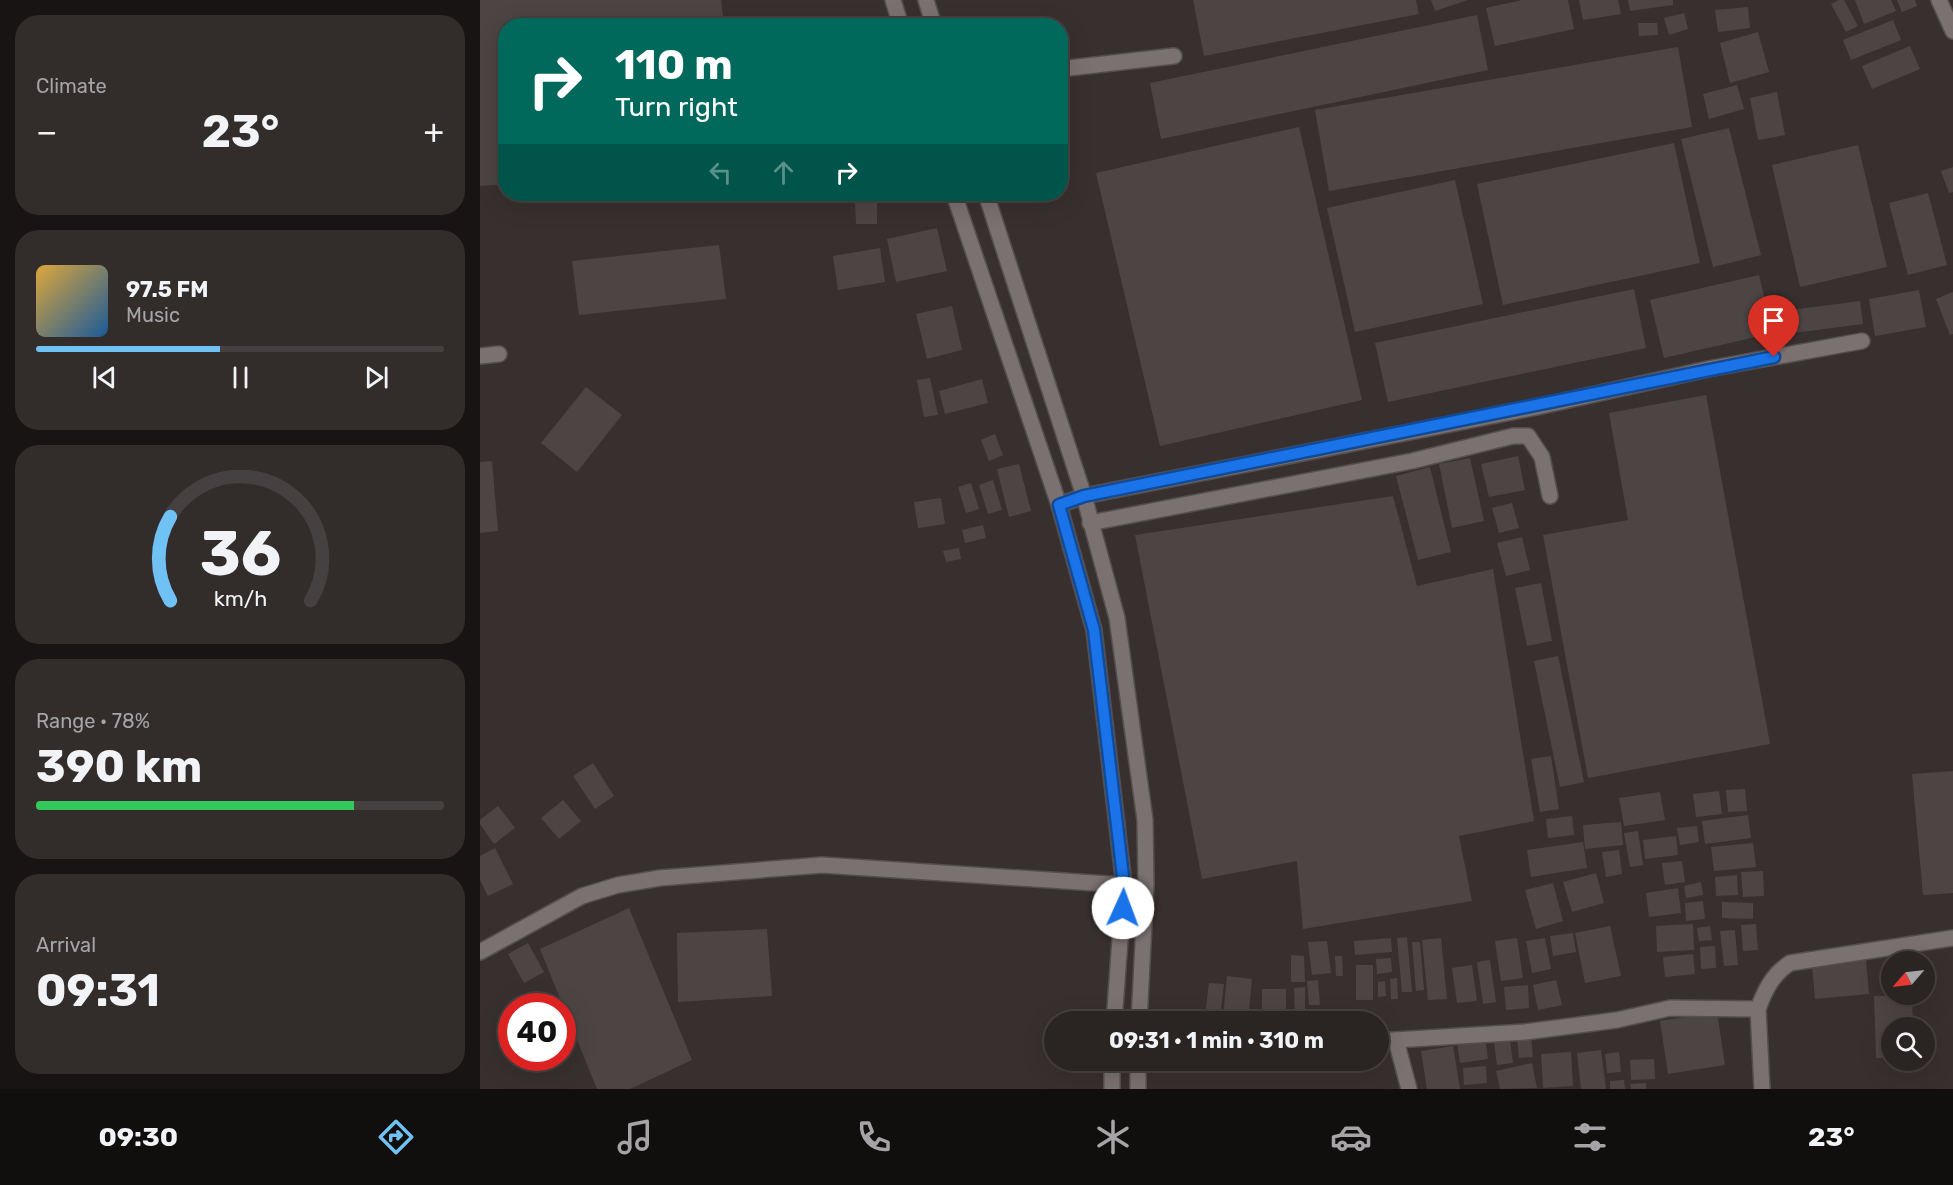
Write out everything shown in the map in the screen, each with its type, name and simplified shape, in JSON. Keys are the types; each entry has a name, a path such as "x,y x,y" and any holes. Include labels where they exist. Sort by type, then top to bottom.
{"street":[{"path":"893,0 899,18"},
{"path":"926,0 932,18"},
{"path":"1939,0 1953,31"},
{"path":"1068,68 1174,56"},
{"path":"956,201 1059,505 1094,630 1124,885 1115,1011"},
{"path":"989,201 1084,496 1117,618 1145,820 1146,884 1140,1011"},
{"path":"1059,505 1084,496 1537,406 1708,369 1862,341"},
{"path":"480,356 499,354"},
{"path":"1090,523 1412,461 1514,436 1528,436 1542,457 1550,496"},
{"path":"480,952 582,896 618,885 660,878 822,865 1124,885"},
{"path":"1762,1089 1758,1009 1766,988 1778,971 1790,963 1953,938"},
{"path":"1389,1040 1525,1032 1617,1020 1670,1008 1758,1009"},
{"path":"1396,1040 1409,1089"},
{"path":"1112,1071 1112,1089"},
{"path":"1138,1071 1138,1089"}],"building":[{"path":"480,0 721,0 723,18 498,18 498,185 480,186"},
{"path":"1193,0 1416,0 1419,14 1204,56"},
{"path":"1431,0 1468,0 1435,11"},
{"path":"1522,0 1568,0 1574,29 1495,46 1486,8"},
{"path":"1579,0 1618,0 1621,14 1583,20"},
{"path":"1628,0 1673,0 1673,5 1630,11"},
{"path":"1844,0 1858,26 1846,32 1831,4"},
{"path":"1855,0 1891,0 1896,11 1864,24"},
{"path":"1897,0 1915,0 1917,6 1902,12"},
{"path":"1748,7 1750,28 1718,32 1715,10"},
{"path":"1684,13 1688,29 1669,35 1664,18"},
{"path":"1477,15 1488,70 1161,139 1150,83"},
{"path":"1893,20 1901,40 1851,60 1843,40"},
{"path":"1638,23 1657,23 1658,35 1639,36"},
{"path":"1758,32 1769,72 1730,83 1720,43"},
{"path":"1910,46 1920,69 1872,89 1862,66"},
{"path":"1678,47 1692,127 1329,191 1315,110"},
{"path":"1737,85 1744,109 1709,119 1703,94"},
{"path":"1777,92 1785,135 1758,140 1750,98"},
{"path":"1299,127 1362,400 1160,446 1096,173"},
{"path":"1729,128 1761,255 1713,267 1681,139"},
{"path":"1674,143 1700,263 1503,305 1477,184"},
{"path":"1858,145 1887,267 1800,287 1772,165"},
{"path":"1953,167 1953,192 1949,193 1941,171"},
{"path":"1455,180 1483,304 1355,332 1327,208"},
{"path":"1928,193 1947,265 1908,275 1889,203"},
{"path":"855,201 877,201 877,224 856,224"},
{"path":"937,228 947,271 896,282 887,239"},
{"path":"719,245 726,299 579,315 572,261"},
{"path":"880,248 885,282 838,290 833,256"},
{"path":"1759,275 1773,333 1664,358 1650,300"},
{"path":"1634,289 1646,348 1388,402 1375,343"},
{"path":"1919,290 1926,327 1875,336 1869,299"},
{"path":"1953,292 1953,334 1950,335 1936,299"},
{"path":"1860,301 1863,324 1794,333 1791,310"},
{"path":"952,306 962,350 927,359 916,314"},
{"path":"930,378 938,415 924,417 917,380"},
{"path":"982,379 988,403 945,414 939,391"},
{"path":"586,387 622,415 577,472 541,443"},
{"path":"1706,395 1770,744 1588,778 1543,535 1628,520 1609,413"},
{"path":"995,434 1003,455 989,461 981,440"},
{"path":"1518,456 1525,490 1489,497 1481,464"},
{"path":"1470,458 1484,521 1452,528 1439,464"},
{"path":"492,461 498,531 480,533 480,462"},
{"path":"1019,464 1031,511 1009,517 997,469"},
{"path":"1430,467 1451,552 1418,560 1396,476"},
{"path":"993,480 1002,510 988,514 979,485"},
{"path":"971,483 979,509 966,513 958,487"},
{"path":"1393,496 1417,586 1493,569 1534,821 1459,836 1472,901 1303,929 1297,861 1202,879 1135,535"},
{"path":"941,498 945,524 918,528 914,502"},
{"path":"1512,503 1519,528 1499,533 1492,508"},
{"path":"983,525 986,538 965,543 962,530"},
{"path":"1522,537 1530,570 1506,576 1497,543"},
{"path":"959,548 961,559 946,562 943,551"},
{"path":"1541,583 1552,641 1527,646 1515,588"},
{"path":"1558,656 1584,782 1560,787 1534,661"},
{"path":"1551,756 1559,809 1540,812 1531,759"},
{"path":"593,763 614,796 595,809 573,776"},
{"path":"1953,771 1953,893 1923,895 1912,774"},
{"path":"1745,789 1747,811 1728,812 1726,790"},
{"path":"1719,791 1722,814 1696,817 1693,794"},
{"path":"1660,792 1665,820 1624,826 1619,798"},
{"path":"563,800 581,821 559,839 541,818"},
{"path":"498,806 515,828 494,844 480,824 480,820"},
{"path":"1748,815 1751,838 1705,844 1702,821"},
{"path":"1572,816 1574,835 1548,838 1546,819"},
{"path":"1621,822 1623,845 1585,849 1583,825"},
{"path":"1697,826 1699,842 1680,845 1677,828"},
{"path":"1638,831 1643,865 1630,867 1624,833"},
{"path":"1676,836 1678,855 1645,859 1643,840"},
{"path":"1583,842 1587,868 1531,877 1527,850"},
{"path":"1753,843 1756,867 1714,871 1711,847"},
{"path":"495,848 513,884 488,896 480,880 480,856"},
{"path":"1619,850 1622,874 1606,877 1602,852"},
{"path":"1682,861 1685,882 1665,885 1662,863"},
{"path":"1763,871 1764,896 1743,897 1741,872"},
{"path":"1596,873 1604,903 1572,912 1563,882"},
{"path":"1737,875 1738,895 1716,896 1715,877"},
{"path":"1701,882 1703,895 1686,898 1684,886"},
{"path":"1553,883 1563,921 1536,929 1525,890"},
{"path":"1678,888 1681,913 1649,917 1646,893"},
{"path":"1703,901 1705,919 1686,921 1685,903"},
{"path":"1722,902 1753,903 1753,919 1722,918"},
{"path":"629,908 692,1060 630,1089 597,1089 576,1037 576,993 558,993 540,949"},
{"path":"1693,924 1694,950 1657,952 1656,926"},
{"path":"1756,924 1758,950 1743,951 1741,925"},
{"path":"1610,926 1621,976 1585,983 1575,933"},
{"path":"1710,926 1712,940 1699,941 1697,928"},
{"path":"767,929 772,996 678,1002 677,933"},
{"path":"1735,930 1738,965 1724,966 1720,931"},
{"path":"1573,933 1576,952 1553,956 1550,936"},
{"path":"1407,937 1412,992 1402,992 1397,938"},
{"path":"1391,938 1392,952 1355,955 1354,941"},
{"path":"1441,938 1447,999 1428,1000 1422,940"},
{"path":"1517,938 1523,978 1501,981 1495,941"},
{"path":"1545,938 1551,969 1532,973 1526,941"},
{"path":"1327,941 1331,973 1312,975 1308,942"},
{"path":"1412,942 1420,942 1424,990 1416,991"},
{"path":"528,943 544,972 524,983 508,954"},
{"path":"1715,946 1716,968 1701,969 1700,947"},
{"path":"1693,954 1695,974 1665,977 1663,957"},
{"path":"1291,955 1304,956 1305,982 1291,982"},
{"path":"1335,956 1342,956 1343,976 1336,976"},
{"path":"1391,958 1392,972 1377,974 1376,959"},
{"path":"1490,960 1496,1002 1483,1004 1477,962"},
{"path":"1866,960 1869,994 1815,999 1812,965"},
{"path":"1356,965 1373,965 1373,1000 1356,1000"},
{"path":"1472,965 1477,1001 1457,1003 1452,968"},
{"path":"1227,976 1252,979 1249,1011 1224,1011"},
{"path":"1397,978 1398,999 1391,999 1390,979"},
{"path":"1318,980 1320,1005 1309,1005 1307,981"},
{"path":"1556,980 1562,1005 1538,1010 1533,985"},
{"path":"1385,981 1386,996 1378,997 1378,982"},
{"path":"1209,983 1224,984 1221,1011 1206,1011"},
{"path":"1528,985 1529,1008 1506,1010 1504,987"},
{"path":"1305,987 1305,1011 1295,1011 1294,988"},
{"path":"1262,989 1286,989 1286,1011 1262,1011"},
{"path":"1874,996 1881,996 1881,1005 1912,1005 1913,1017 1881,1017 1881,1058 1876,1058"},
{"path":"1717,1012 1725,1065 1668,1074 1660,1021"},
{"path":"1531,1036 1533,1057 1519,1058 1517,1038"},
{"path":"1485,1038 1488,1059 1460,1063 1457,1042"},
{"path":"1510,1040 1513,1063 1497,1065 1494,1042"},
{"path":"1453,1046 1460,1089 1427,1089 1421,1051"},
{"path":"1601,1050 1606,1089 1581,1089 1577,1053"},
{"path":"1571,1052 1573,1086 1543,1088 1541,1054"},
{"path":"1619,1052 1621,1072 1607,1073 1605,1054"},
{"path":"1654,1059 1655,1079 1631,1080 1630,1060"},
{"path":"1532,1063 1537,1088 1500,1089 1496,1071"},
{"path":"1486,1066 1487,1083 1464,1085 1463,1068"},
{"path":"1624,1080 1625,1089 1610,1089 1610,1081"},
{"path":"1646,1083 1646,1089 1631,1089 1630,1084"}],"route":[{"path":"1123,908 1124,885 1103,725 1094,630 1059,505 1084,496 1774,357"}]}
